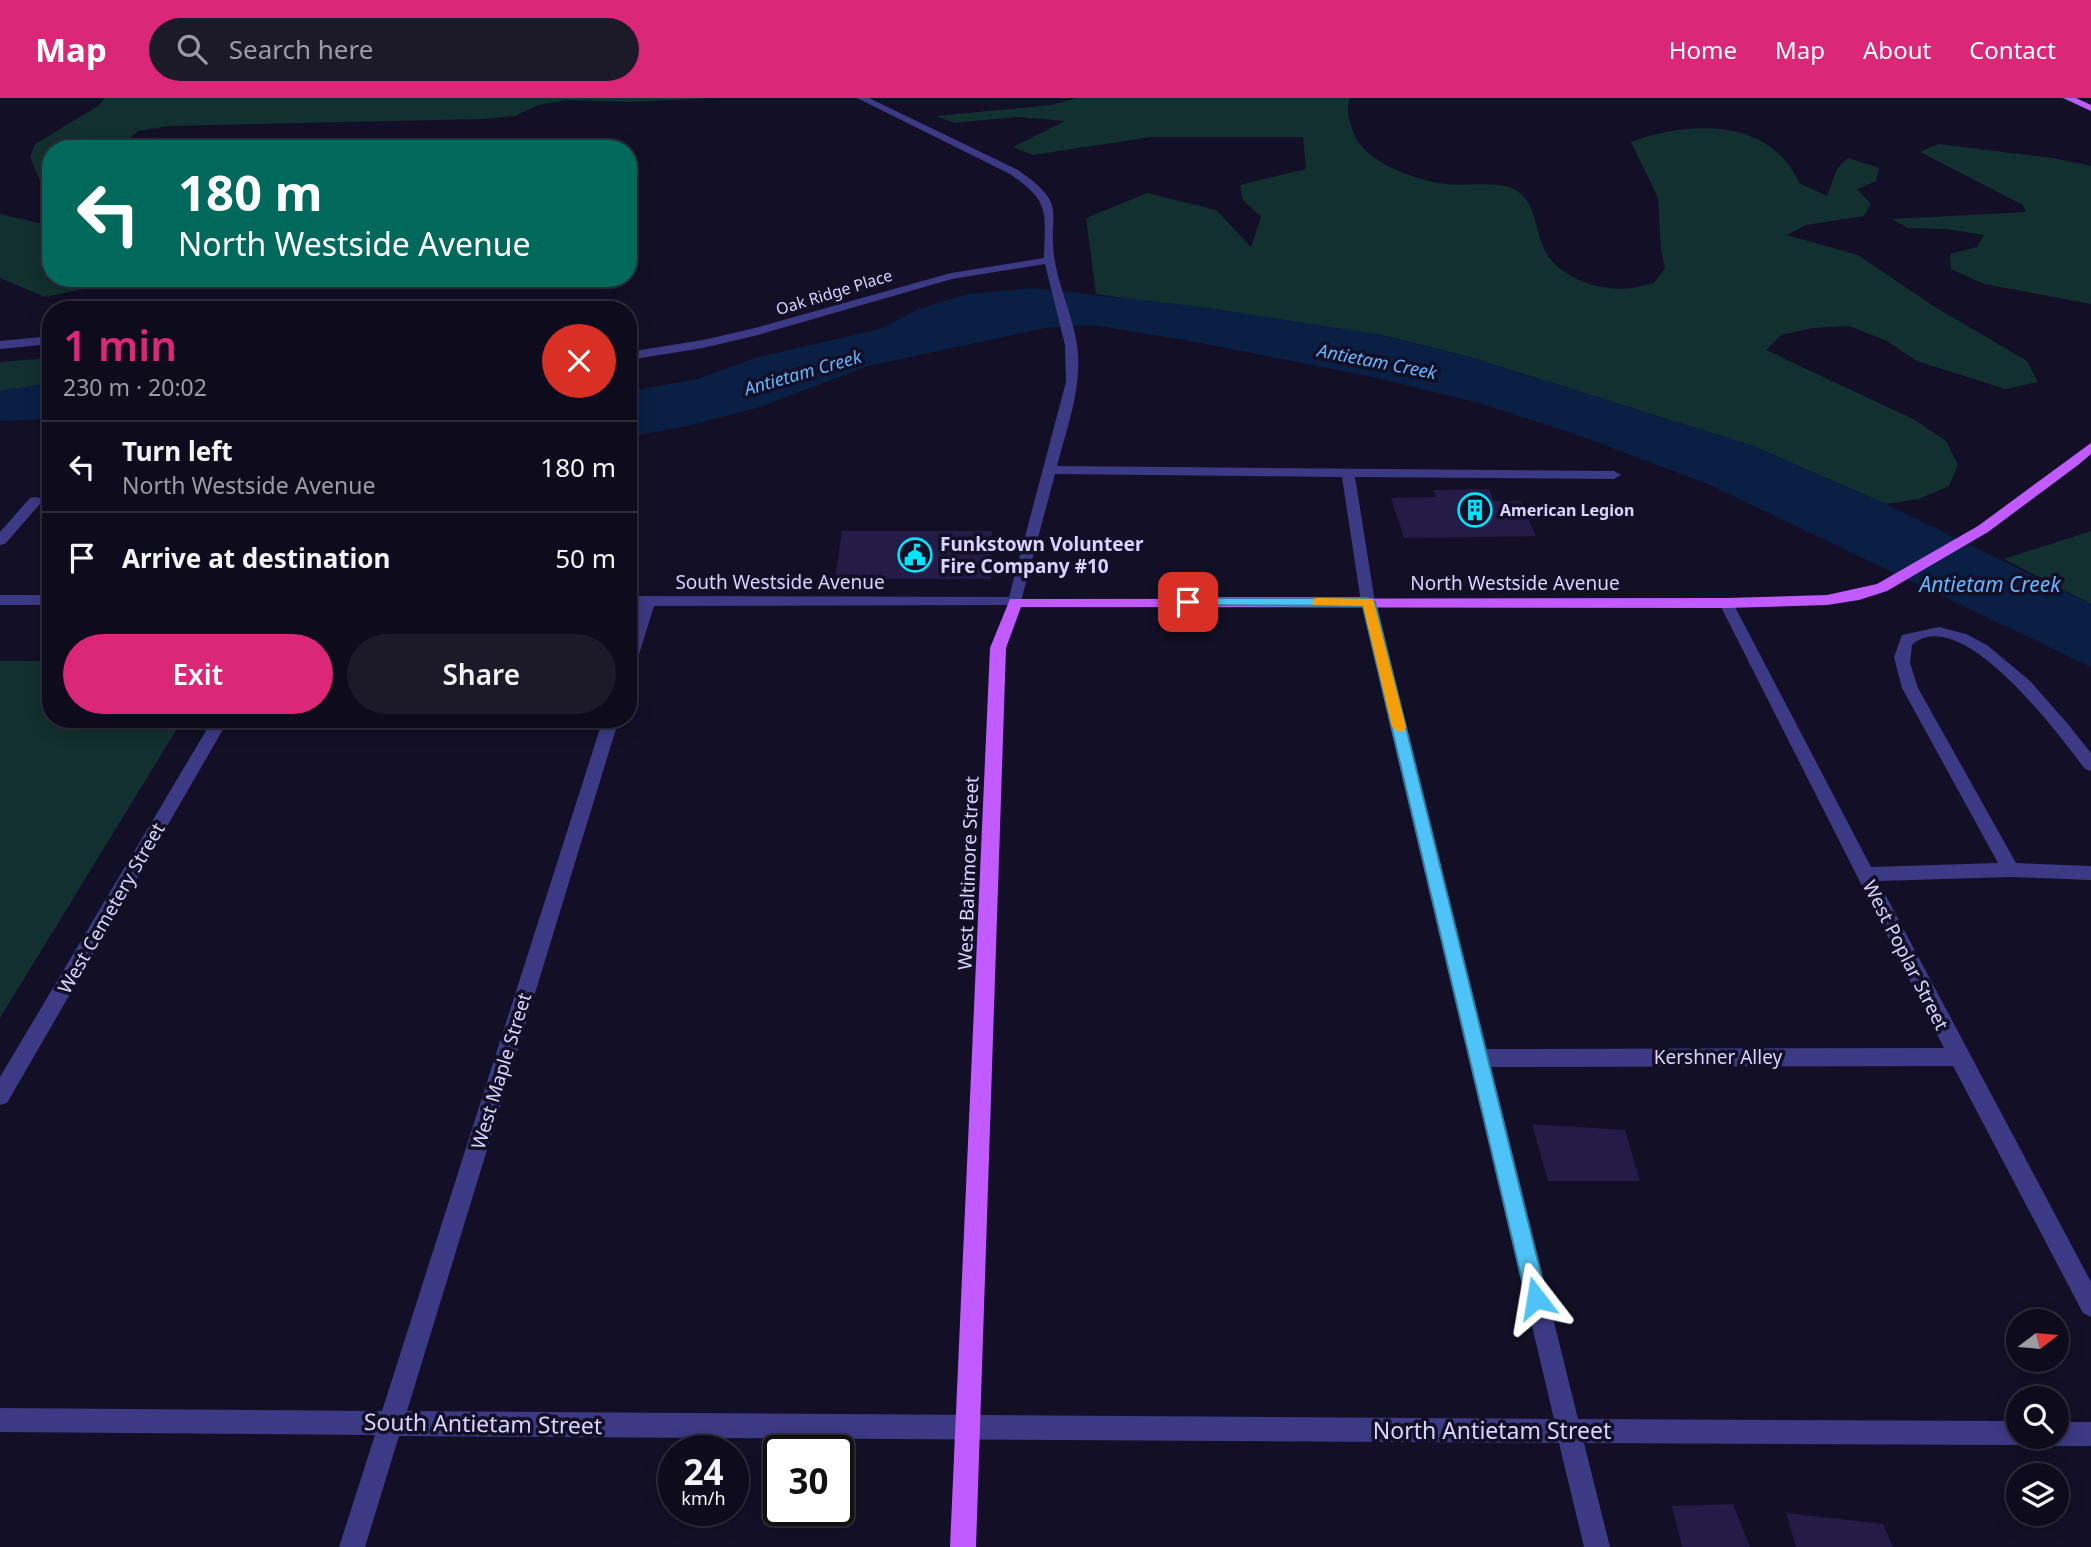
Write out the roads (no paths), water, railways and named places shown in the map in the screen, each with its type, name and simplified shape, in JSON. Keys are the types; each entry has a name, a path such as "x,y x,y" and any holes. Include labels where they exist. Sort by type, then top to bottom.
{"main road":[{"path":"2068,98 2091,108"},
{"name":"North Westside Avenue","path":"1015,602 1726,603 1856,595 1891,585 1996,522 2054,480 2091,447"},
{"name":"West Baltimore Street","path":"962,1547 998,648 1015,602"}],"street":[{"name":"West Baltimore Street","path":"862,98 995,161 1034,186 1045,199 1050,214 1050,265 1074,364 1072,382 1015,602"},
{"name":"Oak Ridge Place","path":"637,355 703,344 758,331 910,285 951,276 1050,265"},
{"path":"0,345 42,341"},
{"path":"1050,470 1614,475"},
{"path":"1348,473 1368,602 1597,1547"},
{"path":"0,541 35,501"},
{"path":"0,600 42,600"},
{"name":"South Westside Avenue","path":"637,601 1015,602"},
{"path":"637,636 648,601"},
{"name":"West Poplar Street","path":"1726,603 1959,1057 2091,1305"},
{"path":"2011,870 1910,688 1901,648 1907,639 1939,632 1962,638 1985,650 2044,705 2091,765"},
{"name":"West Cemetery Street","path":"0,1096 216,728"},
{"name":"West Maple Street","path":"352,1547 608,728"},
{"path":"1864,874 2011,870 2091,873"},
{"name":"Kershner Alley","path":"1477,1058 1959,1057"},
{"name":"South Antietam Street","path":"0,1420 967,1428"},
{"name":"North Antietam Street","path":"967,1428 2006,1433"},
{"path":"2069,1434 2091,1434"}],"water":[{"name":"Antietam Creek","path":"1034,288 1203,307 1382,335 1473,358 1753,446 1886,504 2091,604 2091,667 1708,484 1578,435 1479,403 1373,377 1180,339 1091,325 1045,328 868,366 760,407 688,426 637,435 637,389 698,379 754,358 880,329 918,309 967,294"},
{"path":"42,384 42,419 0,421 0,391"}],"place":[{"name":"American Legion","path":"1475,510"},
{"name":"Funkstown Volunteer Fire Company #10","path":"915,555"}]}
